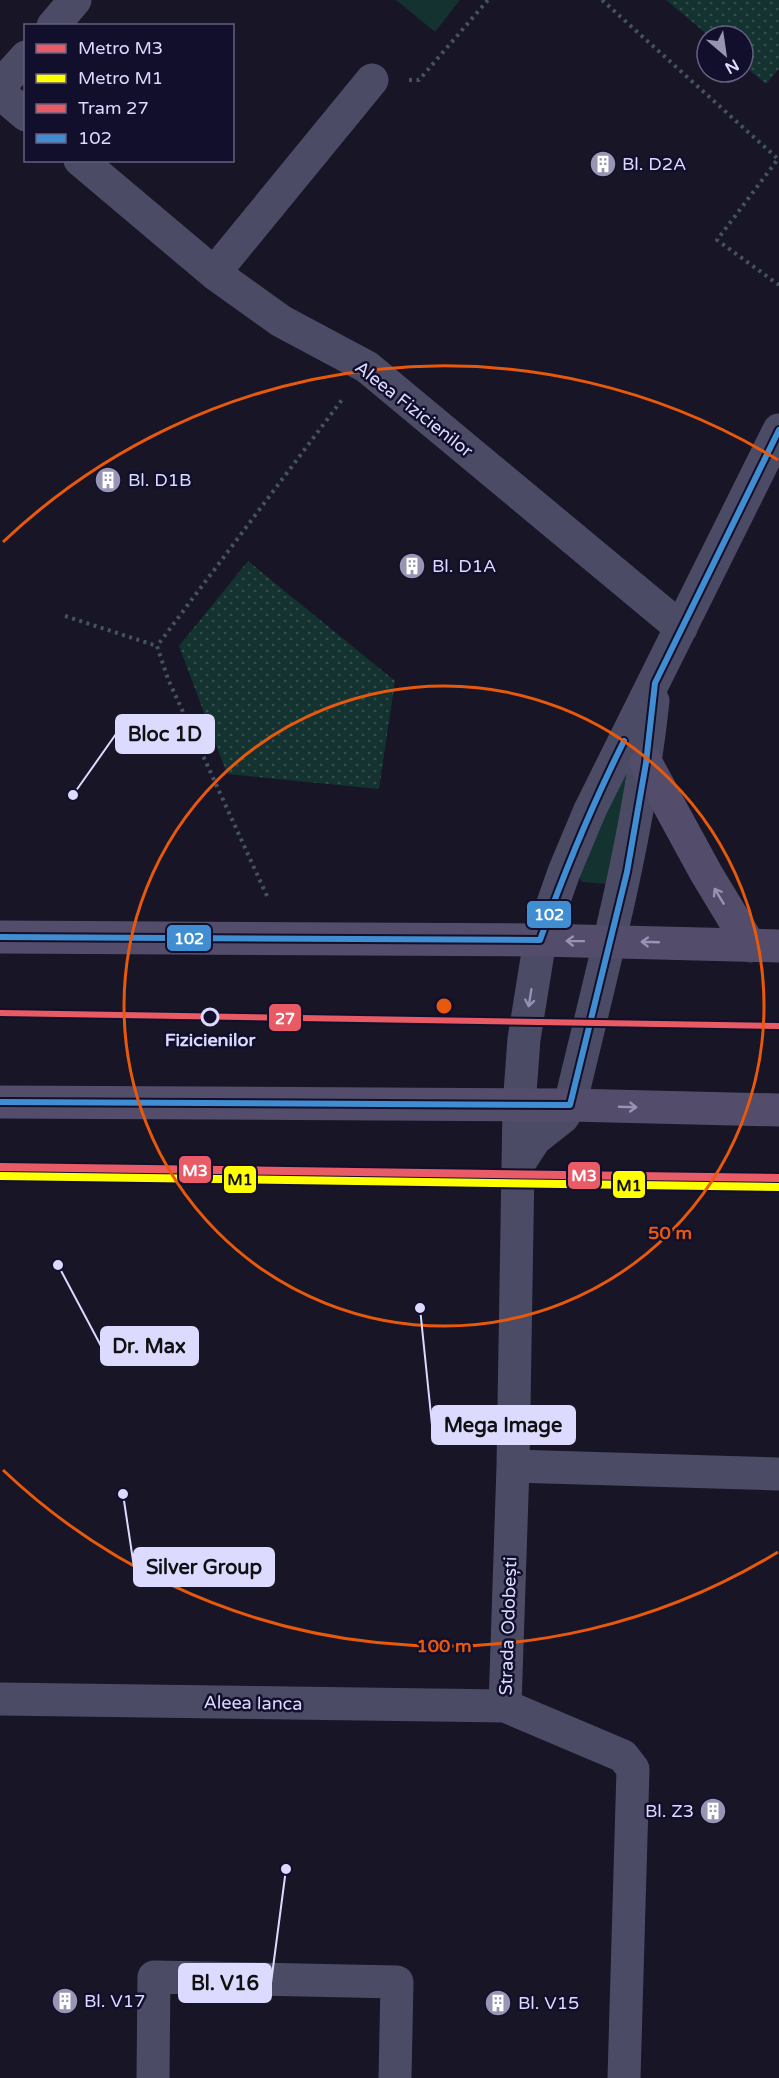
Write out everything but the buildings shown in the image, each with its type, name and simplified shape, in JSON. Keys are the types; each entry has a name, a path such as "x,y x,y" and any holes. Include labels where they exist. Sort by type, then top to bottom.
{"main road":[{"path":"646,763 711,882 765,946"},
{"path":"0,937 540,940 765,946"},
{"path":"0,1102 570,1105 779,1110"}],"street":[{"path":"55,24 75,0"},
{"path":"0,86 24,59"},
{"path":"214,273 372,80"},
{"path":"0,93 24,113"},
{"name":"Aleea Fizicienilor","path":"82,162 214,273 281,321 367,367 681,628"},
{"name":"Strada Odobești","path":"624,2078 633,1769 623,1756 506,1706 519,1106 524,1040 540,940 564,872 590,810 779,430"},
{"path":"518,1164 535,1139 563,1117 570,1105 627,872 646,763 655,683"},
{"path":"513,1466 779,1474"},
{"name":"Aleea Ianca","path":"0,1699 506,1706"},
{"path":"153,2078 154,1977 398,1982 395,2078"}],"path":[{"path":"372,80 419,80 488,0"},
{"path":"602,0 779,160 717,240 779,285"},
{"path":"157,646 367,367"},
{"path":"65,616 157,646"},
{"path":"157,646 168,678 267,896"}],"green space":[{"path":"396,0 460,0 435,32"},
{"path":"666,0 779,0 779,69 766,84 755,75 755,24 695,24"},
{"path":"248,561 395,681 379,789 227,774 179,646"},
{"path":"637,734 607,884 582,882 578,876"}],"metro line":[{"name":"M3","path":"0,1167 779,1178"},
{"name":"M1","path":"0,1176 779,1187"}],"tram line":[{"name":"27","path":"0,1013 779,1026"}],"transit line":[{"name":"102","path":"0,1102 570,1105 627,872 646,763 655,683 779,430"},
{"name":"102","path":"0,937 540,940 579,839 624,741"}],"place":[{"name":"Bl. D2A","path":"603,164"},
{"name":"Bl. D1B","path":"108,480"},
{"name":"Bl. D1A","path":"412,566"},
{"name":"Bloc 1D","path":"73,795"},
{"name":"Fizicienilor","path":"210,1017"},
{"name":"Dr. Max","path":"58,1265"},
{"name":"Mega Image","path":"420,1308"},
{"name":"Silver Group","path":"123,1494"},
{"name":"Bl. Z3","path":"713,1811"},
{"name":"Bl. V16","path":"286,1869"},
{"name":"Bl. V17","path":"65,2001"},
{"name":"Bl. V15","path":"498,2003"}]}
